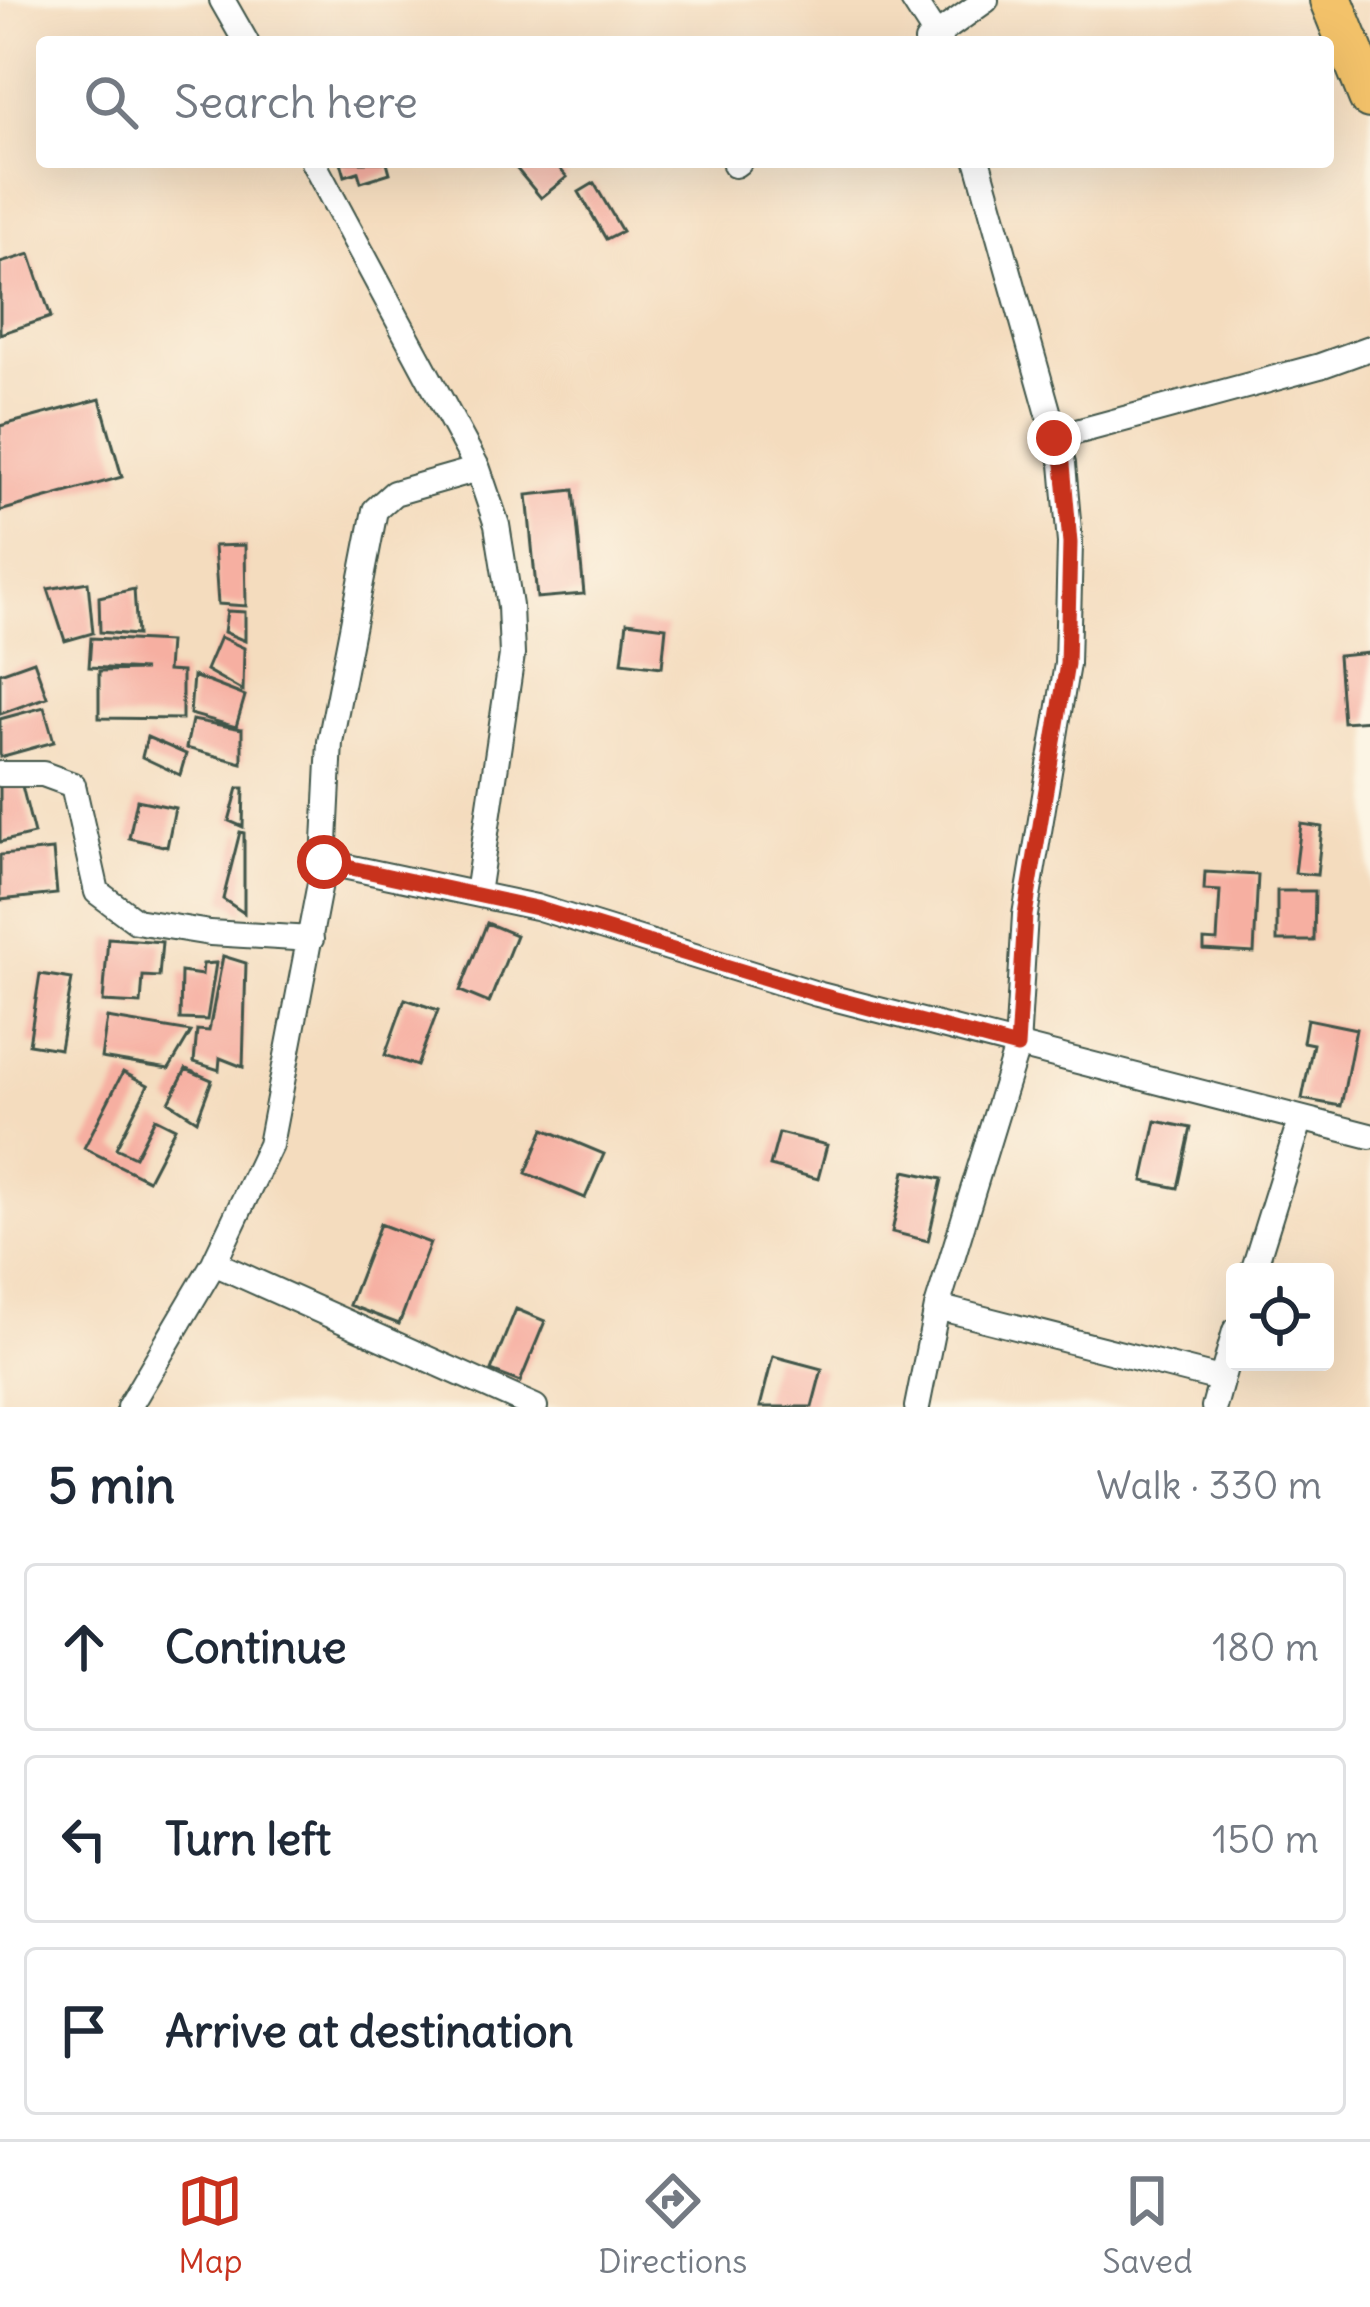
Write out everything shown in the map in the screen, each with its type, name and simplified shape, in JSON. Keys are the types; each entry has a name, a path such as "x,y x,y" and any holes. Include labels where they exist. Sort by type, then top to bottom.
{"highway":[{"path":"1330,0 1370,98"}],"street":[{"path":"222,0 243,36"},
{"path":"913,0 932,36"},
{"path":"939,36 986,0"},
{"path":"316,168 478,469 497,525 510,606 512,655 477,894"},
{"path":"917,1407 937,1307 1017,1047 1025,915 1067,664 1070,543 1063,464 980,168"},
{"path":"1054,438 1320,366 1370,348"},
{"path":"129,1407 214,1263 270,1145 324,862 330,742 375,510 394,494 478,469"},
{"path":"0,773 43,773 73,785 97,892 136,921 210,933 311,939"},
{"path":"324,862 536,908 817,994 1370,1136"},
{"path":"1256,1263 1300,1121"},
{"path":"214,1263 536,1407"},
{"path":"937,1307 1220,1379"},
{"path":"1214,1407 1226,1359"}],"building":[{"path":"343,168 389,168 390,173 361,182 358,172 345,176"},
{"path":"516,168 559,168 567,177 541,198"},
{"path":"594,183 622,231 606,239 579,192"},
{"path":"30,254 51,317 0,334 0,263"},
{"path":"100,399 122,477 0,511 0,426"},
{"path":"574,490 584,594 537,598 527,495"},
{"path":"245,545 246,606 218,604 214,546"},
{"path":"88,582 93,633 65,641 48,589"},
{"path":"134,589 137,635 100,632 99,597"},
{"path":"227,611 245,612 245,641 224,632"},
{"path":"627,622 666,627 662,667 622,662"},
{"path":"220,637 244,648 243,691 206,670"},
{"path":"91,638 169,642 167,671 182,672 182,719 99,718 99,671 145,670 89,667"},
{"path":"1370,653 1370,720 1343,722 1338,656"},
{"path":"34,661 47,697 0,714 0,673"},
{"path":"193,676 245,696 236,727 190,714"},
{"path":"44,707 54,742 0,757 0,719"},
{"path":"192,720 242,729 242,763 186,748"},
{"path":"147,737 186,754 180,775 142,757"},
{"path":"20,778 34,834 0,842 0,784"},
{"path":"238,788 244,788 243,827 229,821"},
{"path":"137,800 175,808 167,847 129,838"},
{"path":"1301,824 1322,827 1317,875 1295,873"},
{"path":"240,832 244,833 244,913 223,899"},
{"path":"53,850 57,894 0,900 0,855"},
{"path":"1205,872 1258,875 1254,953 1204,950 1204,940 1217,941 1220,891 1204,890"},
{"path":"1277,891 1315,891 1314,941 1277,941"},
{"path":"487,923 516,935 489,1003 460,991"},
{"path":"108,938 162,942 159,977 143,976 141,1004 103,1002"},
{"path":"223,956 246,963 243,1067 220,1058 219,1070 194,1062 197,1030 209,1031"},
{"path":"216,963 207,1020 180,1019 181,972 202,975 203,964"},
{"path":"40,974 72,979 60,1049 29,1044"},
{"path":"405,999 438,1010 417,1066 385,1055"},
{"path":"107,1018 191,1032 169,1069 101,1058"},
{"path":"1307,1019 1356,1029 1341,1106 1302,1099 1313,1044 1303,1042"},
{"path":"186,1069 212,1080 197,1120 169,1102"},
{"path":"123,1072 148,1085 116,1148 135,1157 155,1118 175,1128 148,1180 84,1148"},
{"path":"1156,1121 1191,1128 1178,1188 1143,1181"},
{"path":"544,1129 604,1154 585,1198 526,1173"},
{"path":"779,1133 827,1145 818,1179 770,1166"},
{"path":"905,1171 942,1179 928,1241 892,1232"},
{"path":"380,1224 430,1243 399,1324 349,1305"},
{"path":"516,1309 545,1321 520,1382 491,1371"},
{"path":"773,1356 822,1369 812,1407 760,1407"}],"route":[{"path":"324,862 536,908 817,994 1017,1047 1025,915 1067,664 1070,543 1063,464 1054,438"}]}
